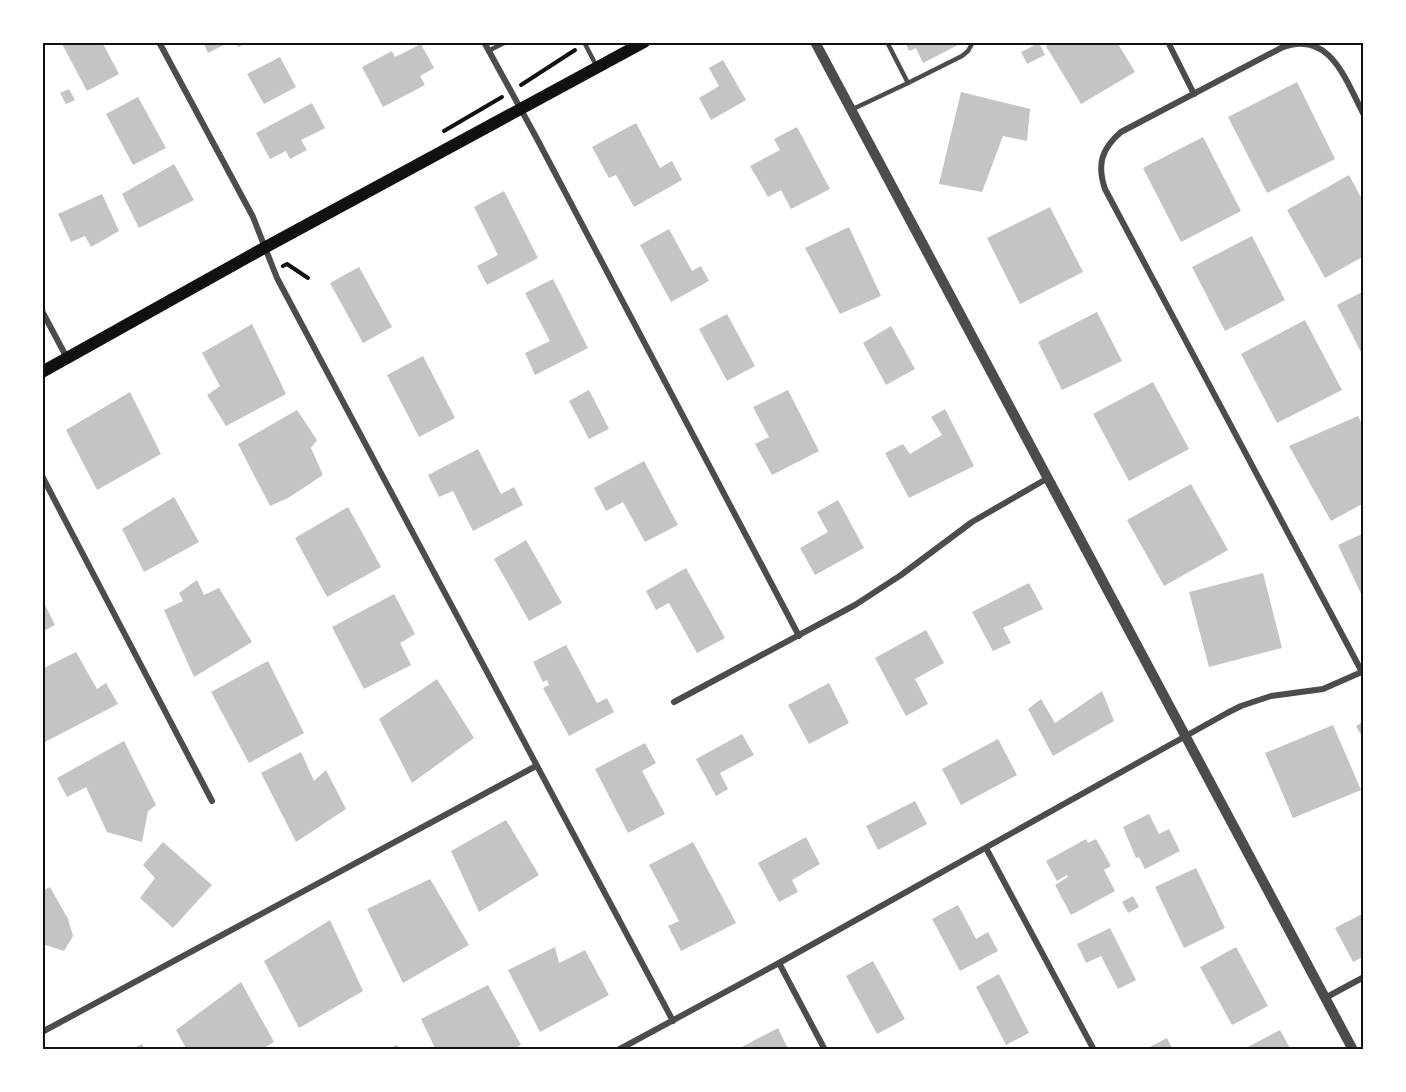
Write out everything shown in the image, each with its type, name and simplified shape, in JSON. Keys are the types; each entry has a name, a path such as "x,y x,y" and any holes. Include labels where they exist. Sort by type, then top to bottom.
{"main road":[{"path":"42,372 597,67 626,46 644,42"}],"street":[{"path":"159,42 253,218 277,278 673,1021"},
{"path":"484,42 799,636"},
{"path":"815,42 1353,1050"},
{"path":"1168,42 1194,94"},
{"path":"618,1050 986,848 1185,735 1249,703 1271,696 1323,689 1363,671 1105,189 1100,171 1102,154 1120,132 1299,42 1318,46 1335,62 1364,115"},
{"path":"42,311 67,358"},
{"path":"42,476 212,801"},
{"path":"674,702 799,636 877,591 972,522 1048,478"},
{"path":"42,1032 536,766"},
{"path":"986,848 1094,1050"},
{"path":"779,963 825,1050"},
{"path":"1325,998 1364,977"}],"lane":[{"path":"488,51 506,42"},
{"path":"584,42 597,67"},
{"path":"887,42 908,83"},
{"path":"850,111 962,57 973,42"}],"path":[{"path":"525,82 575,50"},
{"path":"287,264 308,278"}],"building":[{"path":"61,42 102,42 119,74 87,91"},
{"path":"203,42 230,42 208,53"},
{"path":"235,42 249,42 238,47"},
{"path":"905,42 959,42 960,44 923,63 916,48 909,51"},
{"path":"1052,42 1117,42 1135,72 1081,104 1046,46"},
{"path":"1039,43 1045,55 1027,64 1021,52"},
{"path":"421,44 434,68 420,76 425,85 383,107 362,67 392,51 395,57"},
{"path":"280,57 296,87 264,104 247,74"},
{"path":"723,60 746,100 711,120 699,98 719,86 709,68"},
{"path":"1297,82 1335,159 1267,193 1228,117"},
{"path":"69,89 75,100 66,104 60,93"},
{"path":"961,92 1030,109 1027,141 1003,136 982,192 939,184"},
{"path":"138,97 166,148 133,165 106,114"},
{"path":"312,103 325,128 301,140 307,150 290,159 286,151 270,159 256,133"},
{"path":"636,123 660,168 672,161 682,180 634,207 616,175 609,178 592,147"},
{"path":"797,127 830,189 791,209 781,190 768,197 750,166 780,150 774,139"},
{"path":"1203,137 1241,211 1181,242 1143,168"},
{"path":"174,164 194,200 139,228 122,194"},
{"path":"1349,175 1364,203 1364,256 1325,278 1287,210"},
{"path":"504,191 538,258 487,285 477,266 498,255 474,207"},
{"path":"102,194 119,231 91,247 85,236 71,242 58,214"},
{"path":"1050,207 1083,272 1020,304 987,238"},
{"path":"849,227 881,296 840,314 805,248"},
{"path":"669,229 692,271 701,266 709,281 671,302 640,245"},
{"path":"1252,236 1285,300 1225,331 1192,267"},
{"path":"359,267 392,327 363,343 330,283"},
{"path":"553,279 588,348 535,375 525,353 550,341 525,293"},
{"path":"1364,291 1364,358 1337,305"},
{"path":"1097,312 1122,361 1062,390 1038,342"},
{"path":"727,314 755,366 727,381 699,329"},
{"path":"1305,320 1342,390 1277,423 1241,354"},
{"path":"252,324 286,394 226,426 207,395 220,386 202,353"},
{"path":"891,326 915,369 886,385 863,343"},
{"path":"423,356 455,418 419,437 387,375"},
{"path":"1153,382 1189,449 1129,481 1093,414"},
{"path":"589,390 609,429 589,439 569,401"},
{"path":"788,390 819,451 772,475 755,444 769,437 753,407"},
{"path":"130,392 161,454 97,490 66,430"},
{"path":"945,409 974,466 909,498 885,453 903,444 910,454 942,435 931,417"},
{"path":"297,410 317,440 311,448 323,475 288,498 270,506 238,444"},
{"path":"1358,416 1364,428 1364,503 1331,521 1289,446"},
{"path":"478,449 501,494 514,487 523,505 473,531 453,491 439,497 428,475"},
{"path":"644,461 678,525 645,542 623,502 606,511 594,488"},
{"path":"1191,484 1228,550 1164,586 1127,520"},
{"path":"174,497 199,542 144,572 122,529"},
{"path":"838,500 864,548 815,575 800,548 828,532 817,512"},
{"path":"348,507 381,567 327,597 295,538"},
{"path":"1364,533 1364,600 1338,545"},
{"path":"526,540 562,603 529,621 494,559"},
{"path":"686,568 725,638 697,653 669,603 656,610 646,591"},
{"path":"1263,573 1282,648 1209,667 1189,592"},
{"path":"197,580 204,595 219,588 252,642 194,677 164,610 183,601 179,593"},
{"path":"1029,583 1043,609 1003,628 1011,643 993,651 972,612"},
{"path":"394,594 415,634 400,643 411,665 364,689 332,627"},
{"path":"42,599 55,625 42,632"},
{"path":"926,630 944,663 915,679 928,704 906,716 875,658"},
{"path":"566,645 597,703 607,698 614,712 569,736 543,688 549,685 547,680 543,682 533,662"},
{"path":"76,652 97,689 106,683 118,704 45,742 42,736 42,669"},
{"path":"268,661 304,733 249,763 211,692"},
{"path":"437,679 474,738 412,783 379,719"},
{"path":"829,683 849,723 809,744 788,705"},
{"path":"1102,691 1114,721 1053,756 1028,709 1041,699 1055,723"},
{"path":"1364,721 1364,740 1356,726"},
{"path":"1333,725 1361,790 1293,818 1265,753"},
{"path":"742,734 754,755 720,773 728,789 716,796 696,759"},
{"path":"998,739 1017,775 961,805 942,769"},
{"path":"124,741 156,805 148,811 142,842 107,832 86,787 67,797 57,778"},
{"path":"645,743 656,763 642,771 665,814 628,833 595,769"},
{"path":"301,752 314,781 326,770 346,809 296,842 261,773"},
{"path":"915,801 927,824 878,850 866,826"},
{"path":"1149,814 1159,834 1169,829 1180,851 1145,869 1139,857 1136,858 1123,827"},
{"path":"506,820 539,875 479,912 451,851"},
{"path":"806,837 820,864 792,880 798,892 779,902 758,863"},
{"path":"1086,839 1088,843 1096,839 1111,866 1104,870 1115,891 1071,915 1055,885 1068,877 1067,875 1057,881 1046,861"},
{"path":"163,842 212,885 173,928 140,898 155,878 143,865"},
{"path":"693,842 736,923 681,951 668,926 679,921 649,865"},
{"path":"1196,868 1225,928 1184,948 1155,887"},
{"path":"430,879 469,945 403,983 367,909"},
{"path":"50,887 68,919 73,936 64,951 42,944 42,891"},
{"path":"1133,896 1139,907 1128,913 1122,902"},
{"path":"958,905 976,939 988,932 998,951 960,971 932,919"},
{"path":"1364,913 1364,956 1353,962 1335,928"},
{"path":"330,920 363,991 299,1028 264,961"},
{"path":"1110,928 1136,980 1118,989 1101,956 1086,963 1077,944"},
{"path":"555,947 559,963 585,950 609,995 540,1032 508,970"},
{"path":"1236,947 1268,1006 1232,1025 1200,967"},
{"path":"873,961 905,1019 877,1034 846,976"},
{"path":"999,974 1029,1033 1006,1045 976,987"},
{"path":"241,982 274,1042 261,1050 209,1050 207,1047 200,1050 187,1050 176,1030"},
{"path":"488,985 521,1045 511,1050 436,1050 421,1019"},
{"path":"778,1028 788,1049 741,1050 740,1048"},
{"path":"1280,1030 1291,1050 1242,1050"},
{"path":"1167,1038 1173,1050 1144,1050"},
{"path":"142,1044 145,1050 130,1050"},
{"path":"397,1045 400,1050 387,1050"}]}
